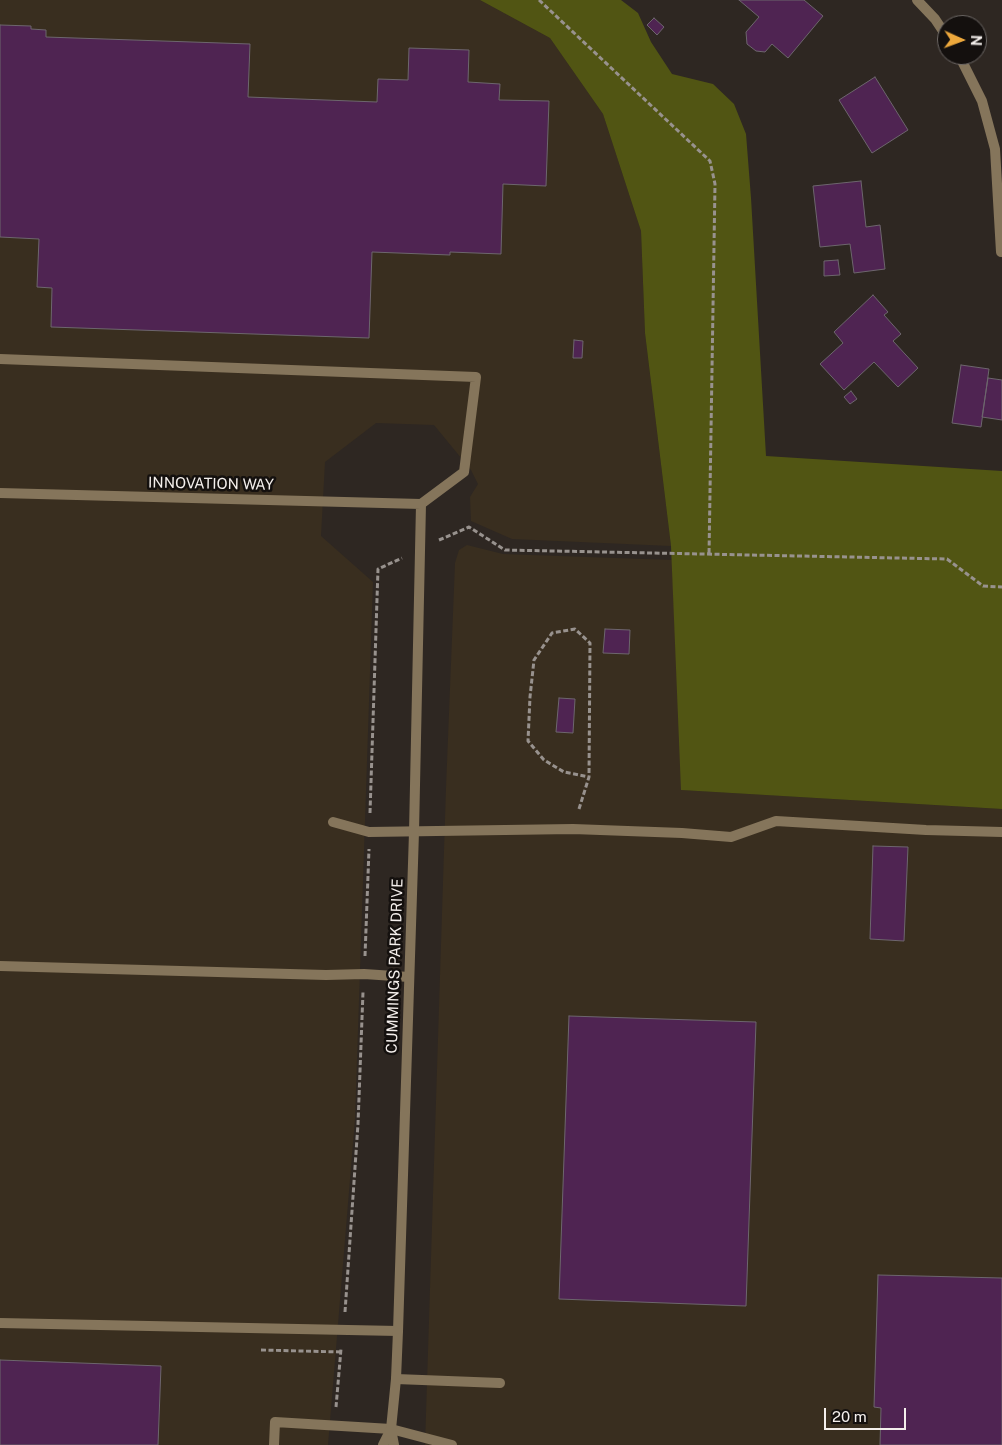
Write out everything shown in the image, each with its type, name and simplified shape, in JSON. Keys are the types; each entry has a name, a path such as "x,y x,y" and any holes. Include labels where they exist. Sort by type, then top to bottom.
{"street":[{"path":"917,0 937,22"},
{"path":"965,65 982,101 995,149 1001,252"},
{"path":"0,359 476,377 464,472 421,504"},
{"name":"INNOVATION WAY","path":"0,493 421,504"},
{"name":"CUMMINGS PARK DRIVE","path":"394,1445 391,1429 396,1379 410,977 421,504"},
{"path":"333,822 369,832 573,829 682,833 730,837 776,821 926,830 1002,832"},
{"path":"0,966 326,975 364,974 410,977"},
{"path":"0,1323 398,1331"},
{"path":"396,1379 500,1383"},
{"path":"274,1445 275,1422 391,1429 452,1445"},
{"name":"CUMMINGS PARK DRIVE","path":"384,1445 391,1429"}],"path":[{"path":"539,0 710,161 716,184 709,555"},
{"path":"468,527 505,550 947,559 983,586 1002,587"},
{"path":"335,1426 358,1124 378,569"},
{"path":"573,829 589,777 590,643 575,629 552,633 534,660 528,741 544,760 564,772 589,777"}],"shaded area":[{"path":"0,0 480,0 550,38 603,114 641,231 645,333 671,546 512,539 471,521 470,497 478,484 471,470 434,425 376,423 325,462 321,536 373,582 355,1119 328,1445 0,1445"},
{"path":"480,0 621,0 638,13 651,42 672,74 713,84 734,104 746,134 766,456 1002,471 1002,809 681,790 671,546 645,333 641,231 603,114 550,38"},
{"path":"467,545 503,554 672,560 682,790 1002,809 1002,1445 425,1445 455,563 459,550"}],"building":[{"path":"739,0 804,0 823,16 788,58 772,44 765,52 756,51 747,44 746,32 759,17"},
{"path":"654,18 664,27 657,35 647,25"},
{"path":"0,25 31,26 31,29 46,30 46,37 250,44 248,97 377,102 378,79 408,80 409,48 469,50 468,82 500,84 499,100 549,101 546,186 503,184 501,254 450,252 450,255 372,252 369,338 51,327 52,288 37,287 39,239 0,237"},
{"path":"875,77 908,130 872,153 839,100"},
{"path":"861,181 866,227 880,225 885,269 854,273 850,244 820,247 813,186"},
{"path":"838,260 840,275 824,276 824,261"},
{"path":"873,295 888,312 884,315 901,334 893,341 918,368 898,387 874,362 844,390 820,364 843,343 834,332"},
{"path":"574,340 583,341 582,358 573,358"},
{"path":"961,365 989,369 981,427 952,423"},
{"path":"988,378 1002,380 1002,420 982,417"},
{"path":"851,391 857,399 850,404 844,397"},
{"path":"605,629 630,630 629,654 603,653"},
{"path":"559,698 575,699 573,733 556,732"},
{"path":"873,846 908,847 904,941 870,939"},
{"path":"569,1016 756,1022 746,1306 559,1299"},
{"path":"878,1275 1002,1278 1002,1445 880,1445 881,1408 874,1407"},
{"path":"0,1360 161,1366 158,1445 0,1445"}]}
